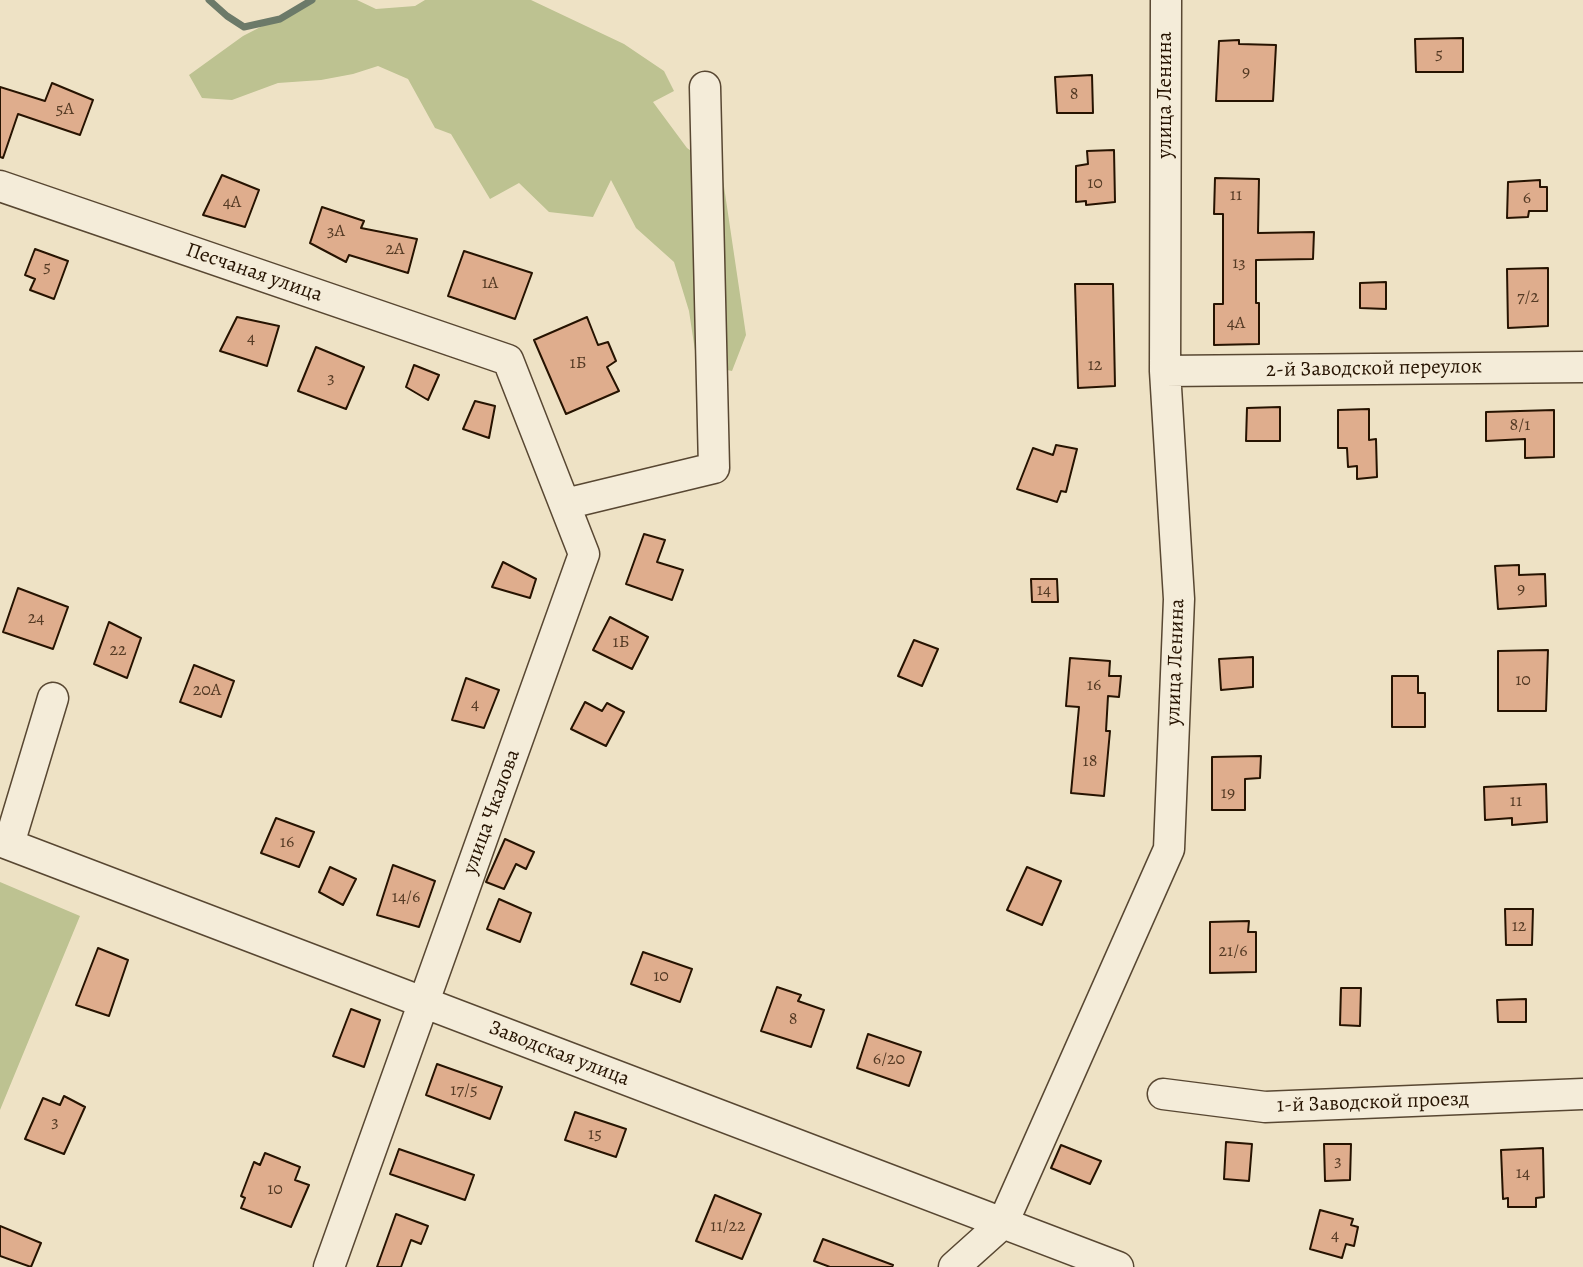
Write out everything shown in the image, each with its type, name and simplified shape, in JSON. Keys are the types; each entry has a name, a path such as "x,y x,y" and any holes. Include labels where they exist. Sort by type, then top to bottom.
{"street":[{"name":"улица Ленина","path":"954,1267 1003,1223 1169,849 1179,599 1165,370 1167,0"},
{"path":"565,504 714,468 705,87"},
{"name":"Песчаная улица","path":"0,186 508,360"},
{"name":"улица Чкалова","path":"328,1267 584,554 508,360"},
{"name":"2-й Заводской переулок","path":"1165,370 1583,367"},
{"path":"5,842 53,698"},
{"name":"Заводская улица","path":"5,842 1118,1267"},
{"name":"1-й Заводской проезд","path":"1163,1094 1265,1107 1583,1094"}],"green space":[{"path":"313,0 357,0 376,9 415,6 425,0 531,0 624,44 664,71 674,91 653,102 687,148 722,173 746,335 732,371 697,364 689,311 674,262 636,228 611,180 593,217 549,212 519,183 490,199 451,134 435,128 408,79 378,66 321,80 278,83 232,100 202,98 189,75 243,36"},
{"path":"0,882 80,916 0,1110"}],"building":[{"path":"1463,38 1463,72 1416,72 1415,39"},
{"path":"1239,40 1239,44 1276,45 1273,101 1216,101 1219,41"},
{"path":"1092,75 1093,113 1057,113 1055,77"},
{"path":"52,83 93,100 80,135 18,114 3,158 0,157 0,87 45,101"},
{"path":"1114,150 1115,202 1086,205 1086,201 1076,202 1076,166 1088,164 1087,151"},
{"path":"222,175 259,190 245,227 203,215"},
{"path":"1215,178 1259,179 1258,233 1314,232 1313,259 1256,260 1259,344 1214,345 1214,304 1223,304 1223,214 1214,214"},
{"path":"1540,180 1540,187 1547,187 1547,211 1529,211 1528,217 1507,218 1508,182"},
{"path":"322,207 364,221 361,228 417,239 408,273 349,255 346,262 310,243"},
{"path":"35,249 68,261 54,299 30,290 35,279 25,275"},
{"path":"464,251 532,273 515,319 448,296"},
{"path":"1548,268 1548,326 1508,328 1507,269"},
{"path":"1386,282 1386,309 1360,308 1360,283"},
{"path":"1075,284 1113,284 1115,386 1078,388"},
{"path":"237,317 279,326 267,366 220,351"},
{"path":"587,317 598,345 608,342 616,361 607,367 619,391 566,414 534,340"},
{"path":"316,347 364,367 346,409 298,391"},
{"path":"414,365 439,375 428,400 406,387"},
{"path":"475,401 495,406 489,438 463,429"},
{"path":"1280,407 1280,441 1246,441 1247,408"},
{"path":"1369,409 1369,440 1376,439 1377,477 1357,479 1357,466 1348,467 1347,448 1338,448 1338,410"},
{"path":"1554,410 1554,457 1525,458 1525,439 1486,441 1486,412"},
{"path":"1056,445 1077,449 1066,492 1061,491 1057,502 1017,489 1033,448 1053,455"},
{"path":"644,534 665,540 657,562 683,570 672,600 626,584"},
{"path":"503,562 536,579 530,598 492,587"},
{"path":"1519,565 1519,575 1545,574 1546,606 1498,609 1495,566"},
{"path":"1031,579 1057,579 1058,602 1032,602"},
{"path":"18,588 68,607 53,649 3,632"},
{"path":"610,617 648,637 632,669 593,650"},
{"path":"109,622 141,638 127,678 94,664"},
{"path":"914,640 938,649 922,686 898,676"},
{"path":"1548,650 1546,711 1498,711 1498,651"},
{"path":"1253,657 1253,687 1221,690 1219,659"},
{"path":"1070,658 1110,661 1109,676 1121,676 1119,697 1108,696 1106,731 1110,731 1104,796 1071,793 1079,707 1066,706"},
{"path":"194,665 234,681 221,717 180,702"},
{"path":"1392,676 1418,676 1418,693 1425,693 1425,727 1392,727"},
{"path":"466,678 499,690 484,728 452,720"},
{"path":"585,702 602,711 607,703 624,712 606,746 571,729"},
{"path":"1261,756 1260,778 1245,779 1245,810 1212,810 1212,757"},
{"path":"1546,784 1547,822 1512,825 1512,818 1485,820 1484,787"},
{"path":"276,818 314,832 299,867 261,853"},
{"path":"505,839 534,852 526,869 516,864 504,889 486,882"},
{"path":"393,865 435,881 419,927 377,915"},
{"path":"330,867 356,879 343,905 319,892"},
{"path":"1027,867 1061,881 1042,925 1007,910"},
{"path":"499,899 531,913 520,942 487,929"},
{"path":"1505,909 1533,909 1532,945 1506,945"},
{"path":"1249,921 1248,932 1256,932 1256,972 1210,973 1210,922"},
{"path":"98,948 128,960 109,1016 76,1005"},
{"path":"643,952 692,969 680,1002 631,984"},
{"path":"777,987 801,995 798,1001 824,1010 811,1047 761,1031"},
{"path":"1341,988 1361,988 1360,1026 1340,1025"},
{"path":"1526,999 1526,1022 1498,1022 1497,1000"},
{"path":"351,1009 380,1020 364,1067 333,1056"},
{"path":"868,1034 921,1052 909,1086 857,1068"},
{"path":"437,1064 502,1087 490,1119 426,1095"},
{"path":"64,1096 85,1107 64,1154 25,1139 43,1098 60,1105"},
{"path":"575,1112 626,1129 616,1157 565,1140"},
{"path":"1226,1142 1252,1144 1249,1181 1224,1179"},
{"path":"1324,1144 1351,1144 1350,1180 1325,1181"},
{"path":"1061,1145 1101,1161 1090,1184 1051,1168"},
{"path":"1543,1148 1544,1197 1536,1198 1536,1207 1508,1207 1508,1198 1503,1199 1501,1150"},
{"path":"399,1149 474,1175 465,1200 390,1174"},
{"path":"265,1153 300,1167 295,1180 309,1185 291,1227 241,1208 245,1198 241,1196 254,1162 260,1165"},
{"path":"715,1195 761,1214 742,1259 696,1241"},
{"path":"1320,1210 1353,1219 1351,1225 1358,1227 1354,1246 1346,1244 1342,1258 1310,1249"},
{"path":"396,1214 428,1226 421,1244 411,1240 401,1267 377,1267"},
{"path":"0,1226 41,1243 31,1267 0,1256"},
{"path":"823,1239 893,1265 830,1267 814,1261"}],"waterway":[{"path":"209,0 244,27 280,19 312,0"}]}
